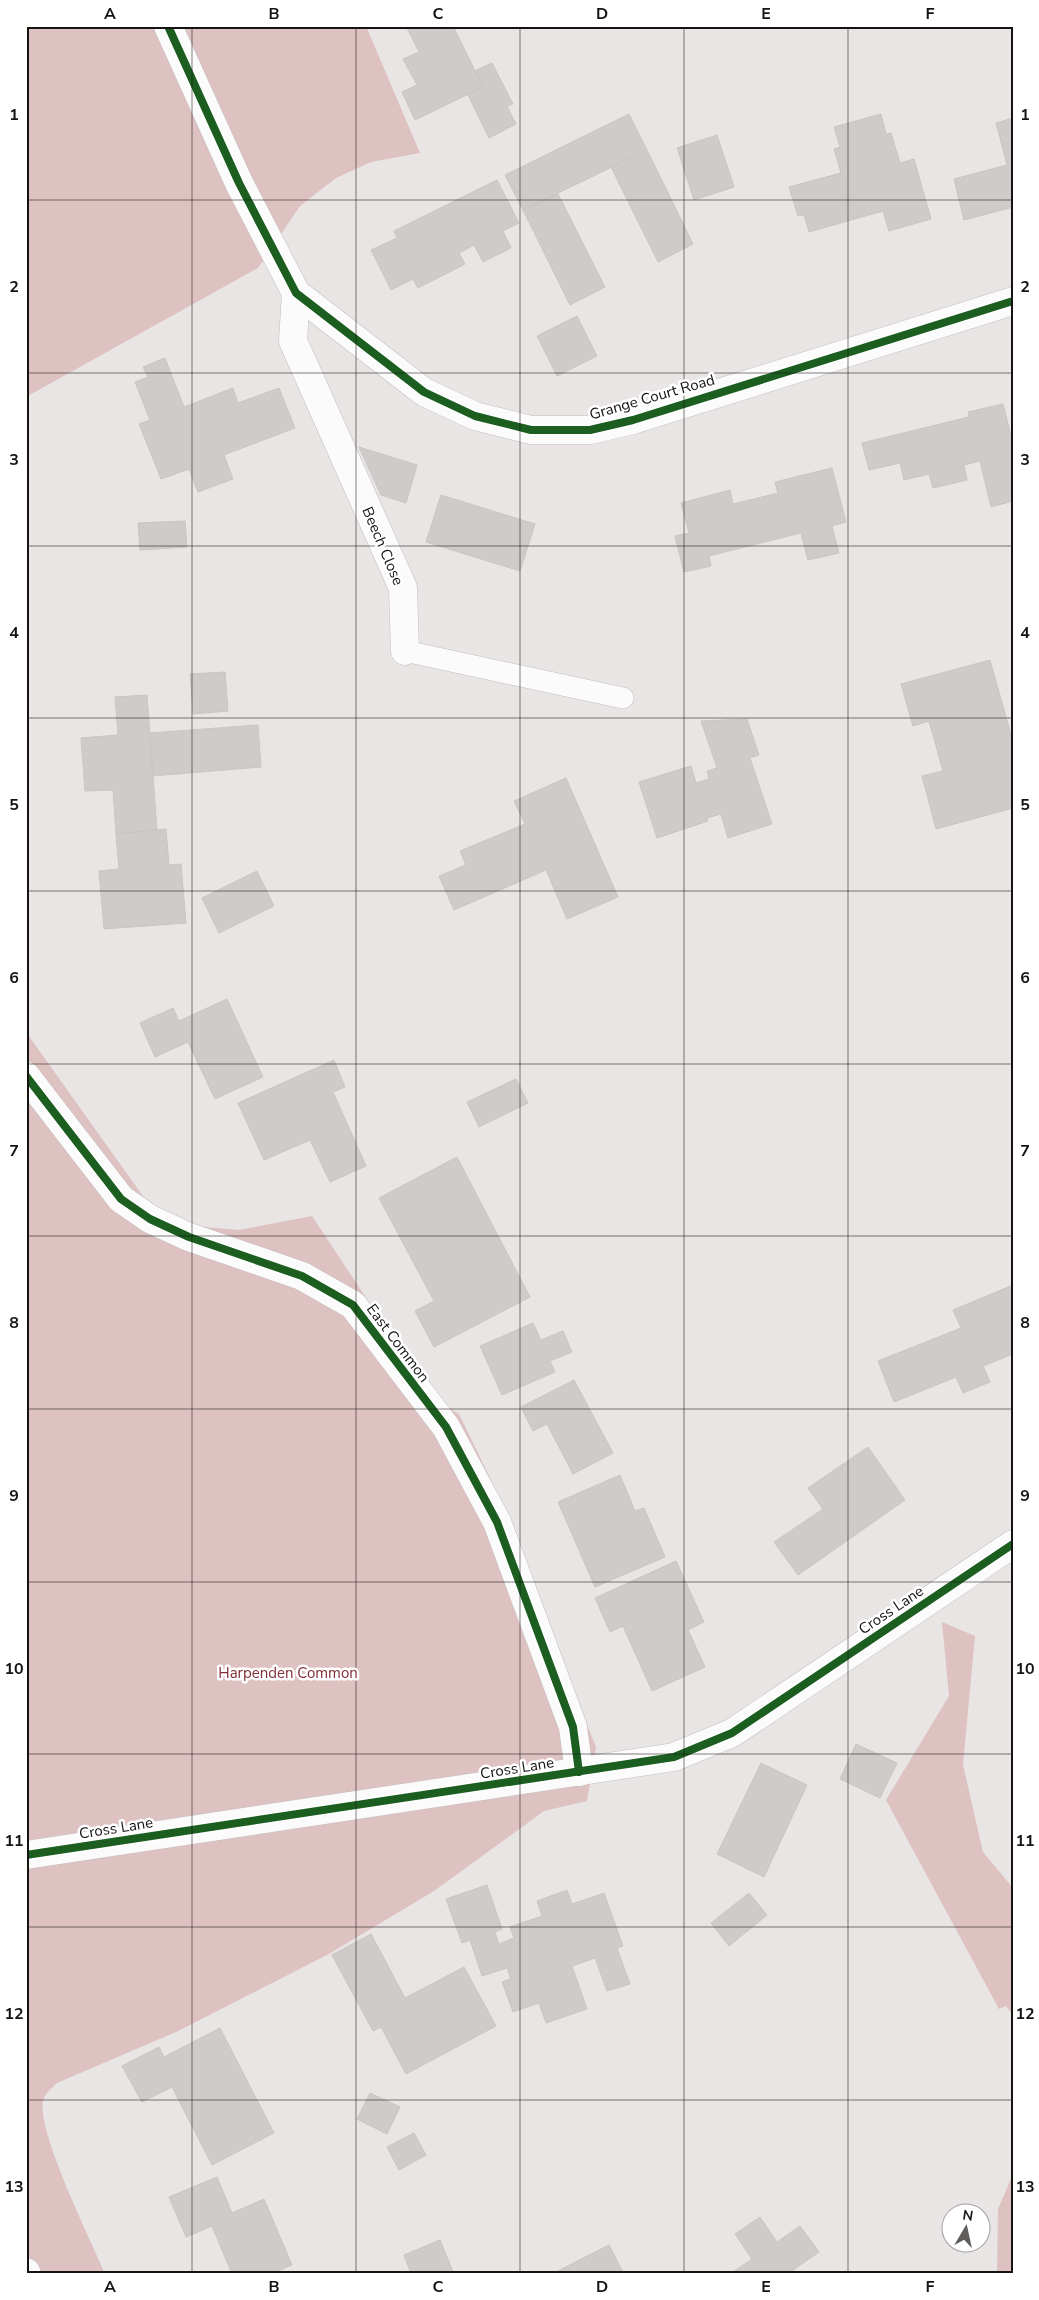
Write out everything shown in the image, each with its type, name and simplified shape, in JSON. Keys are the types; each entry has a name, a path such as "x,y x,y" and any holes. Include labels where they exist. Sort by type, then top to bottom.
{"street":[{"path":"168,26 239,183 296,293"},
{"name":"Grange Court Road","path":"296,293 424,392 475,416 531,430 590,430 634,420 1013,301"},
{"name":"Beech Close","path":"296,293 293,341 403,588 405,651"},
{"name":"East Common","path":"26,1076 121,1199 150,1219 189,1237 302,1276 353,1305 446,1427 497,1522 573,1727 579,1772"},
{"name":"Cross Lane","path":"26,1855 674,1757 732,1733 1013,1544"}],"lane":[{"name":"Beech Close","path":"405,651 623,698"}],"green space":[{"path":"26,26 366,26 420,153 371,162 336,178 300,206 258,268 26,397"},
{"name":"Harpenden Common","path":"26,1032 150,1206 183,1225 239,1230 312,1216 433,1399 459,1414 507,1513 596,1747 587,1801 544,1811 434,1891 327,1955 176,2032 57,2083 48,2091 43,2101 43,2116 48,2137 66,2187 105,2274 26,2274"},
{"path":"942,1622 975,1636 963,1765 983,1852 1013,1888 1013,2015 1006,2006 999,2009 886,1800 949,1696"},
{"path":"1013,2174 1013,2274 997,2274 998,2209"}],"building":[{"path":"406,26 453,26 483,87 415,120 402,92 417,85 403,59 419,52"},
{"path":"492,63 513,104 507,106 516,124 489,138 468,95 483,87 475,71"},
{"path":"629,114 647,150 523,210 505,175"},
{"path":"881,114 886,134 891,133 900,163 914,159 931,219 889,231 883,211 809,232 804,215 798,216 789,187 841,173 834,149 840,147 834,127"},
{"path":"1013,118 1013,207 964,220 954,179 1007,165 996,123"},
{"path":"717,135 734,187 694,200 677,148"},
{"path":"647,150 693,244 658,262 611,167"},
{"path":"497,180 519,223 503,231 511,248 483,262 474,245 459,253 465,264 418,288 413,279 391,290 371,250 397,238 394,231"},
{"path":"558,194 605,287 570,305 523,210"},
{"path":"577,316 597,356 557,376 537,336"},
{"path":"165,358 184,407 233,388 238,403 279,388 295,428 224,455 233,479 198,492 189,469 161,479 139,424 150,420 135,382 148,377 143,367"},
{"path":"1003,404 1013,444 1013,501 991,507 980,461 964,465 967,480 933,488 929,474 904,480 900,463 869,470 862,443 969,417 968,412"},
{"path":"359,447 417,465 406,503 381,495"},
{"path":"832,468 846,522 832,526 839,553 808,560 801,533 709,556 711,566 684,572 675,536 689,533 681,503 730,490 733,504 778,493 775,482"},
{"path":"441,495 535,524 520,571 426,542"},
{"path":"185,521 187,547 140,550 138,523"},
{"path":"990,660 1013,742 1013,808 936,829 922,776 943,771 929,721 913,726 901,684"},
{"path":"225,672 228,711 193,714 190,674"},
{"path":"147,695 157,830 116,834 113,790 85,791 81,738 118,735 115,697"},
{"path":"747,719 759,755 750,758 772,824 728,838 721,814 707,818 708,821 657,838 639,782 691,766 696,783 709,779 707,771 717,768 701,721"},
{"path":"258,725 261,767 153,776 150,733"},
{"path":"566,778 618,897 567,919 546,870 454,910 439,876 466,865 460,851 525,824 514,801"},
{"path":"166,829 169,865 181,864 186,923 104,929 99,871 119,869 116,834"},
{"path":"257,871 274,906 219,933 202,898"},
{"path":"227,999 263,1077 215,1099 188,1042 155,1057 140,1023 173,1008 179,1021"},
{"path":"334,1060 345,1087 333,1092 366,1166 330,1182 310,1140 264,1160 238,1103"},
{"path":"516,1079 528,1103 479,1127 467,1102"},
{"path":"457,1157 530,1297 434,1347 415,1311 434,1301 379,1198"},
{"path":"1013,1285 1013,1354 983,1366 990,1382 963,1393 956,1377 894,1402 878,1361 961,1328 953,1310"},
{"path":"533,1323 541,1340 563,1331 572,1352 550,1361 555,1372 502,1395 480,1346"},
{"path":"574,1380 613,1453 573,1474 547,1424 533,1431 521,1407"},
{"path":"868,1447 905,1500 798,1575 774,1542 823,1509 808,1488"},
{"path":"620,1475 635,1511 644,1508 665,1557 595,1587 558,1502"},
{"path":"676,1561 704,1622 688,1630 705,1667 652,1691 623,1626 610,1632 595,1598"},
{"path":"856,1744 897,1763 880,1798 840,1779"},
{"path":"761,1763 807,1785 764,1877 717,1854"},
{"path":"487,1885 502,1929 495,1932 499,1944 514,1938 510,1927 542,1916 537,1901 567,1890 572,1904 604,1893 623,1946 617,1948 630,1984 607,1991 595,1958 572,1966 587,2009 546,2023 539,2003 513,2012 502,1982 511,1979 507,1968 482,1976 470,1940 462,1943 446,1899"},
{"path":"749,1893 767,1915 729,1946 711,1923"},
{"path":"371,1934 405,1998 464,1967 496,2026 406,2074 381,2027 373,2031 332,1955"},
{"path":"220,2028 274,2133 212,2165 172,2087 142,2102 122,2066 159,2047 164,2057"},
{"path":"370,2093 400,2107 387,2134 357,2119"},
{"path":"414,2133 426,2155 399,2170 387,2147"},
{"path":"217,2177 232,2213 264,2199 292,2265 271,2274 232,2274 212,2226 186,2237 169,2197"},
{"path":"760,2217 777,2242 800,2226 819,2252 793,2270 796,2274 730,2274 752,2259 735,2234"},
{"path":"440,2240 454,2274 411,2274 404,2255"},
{"path":"609,2245 624,2274 552,2274"}],"cycle path":[{"path":"168,26 239,183 296,293 424,392 475,416 531,430 590,430 633,420 1013,301"},
{"path":"26,1076 121,1199 150,1219 189,1237 302,1276 353,1305 446,1427 497,1522 573,1727 579,1772"},
{"path":"26,1855 674,1757 732,1733 1013,1544"}]}
